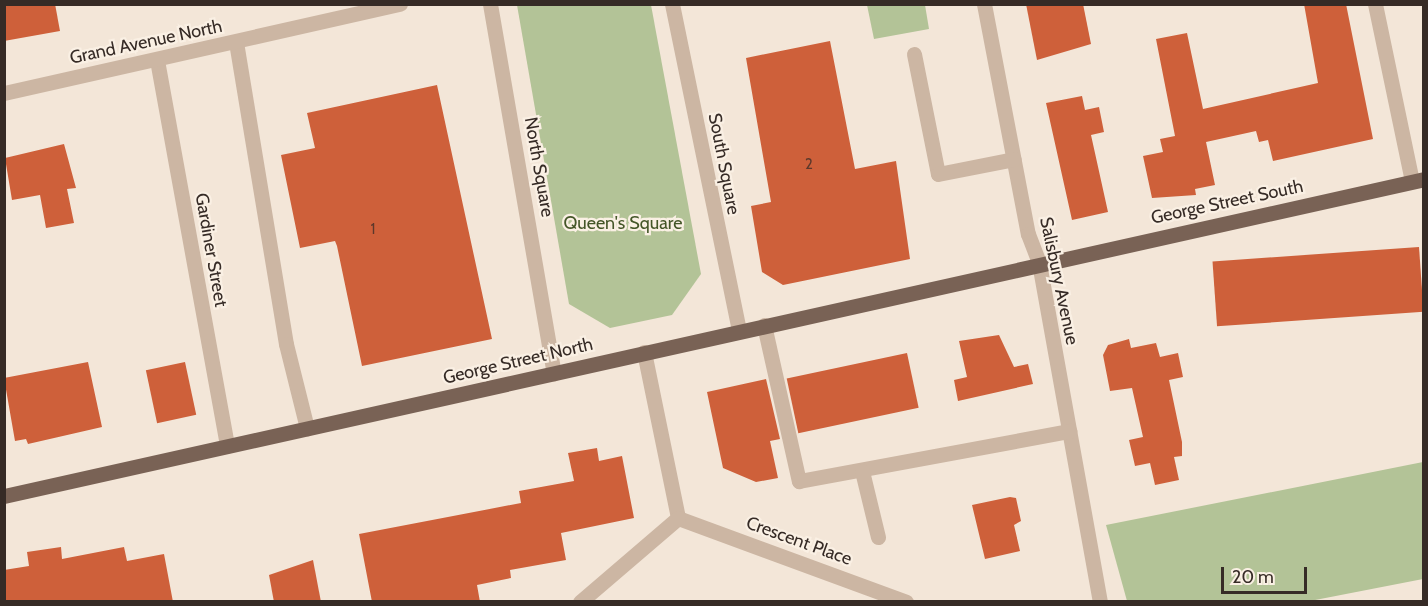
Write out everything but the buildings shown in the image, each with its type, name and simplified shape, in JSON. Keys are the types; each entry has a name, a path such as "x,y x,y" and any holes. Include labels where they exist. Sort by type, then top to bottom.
{"main road":[{"name":"George Street South","path":"1039,263 1418,180"},
{"name":"George Street North","path":"4,496 1039,263"}],"street":[{"name":"Grand Avenue North","path":"4,93 400,4"},
{"name":"North Square","path":"490,4 554,373"},
{"name":"South Square","path":"672,4 739,331"},
{"name":"Salisbury Avenue","path":"984,4 1014,159 1039,263 1100,602"},
{"path":"1375,4 1418,180"},
{"path":"236,42 286,344 306,428"},
{"path":"914,54 938,174 1014,159"},
{"name":"Gardiner Street","path":"157,60 227,446"},
{"path":"764,325 799,481 1069,431"},
{"path":"580,602 678,518 644,352"},
{"path":"862,471 878,537"},
{"name":"Crescent Place","path":"678,518 906,602"}],"green space":[{"name":"Queen's Square","path":"517,5 651,5 701,274 672,315 610,328 569,304"},
{"path":"867,5 925,5 929,29 874,39"},
{"path":"1423,462 1423,579 1310,601 1127,601 1106,525"}]}
